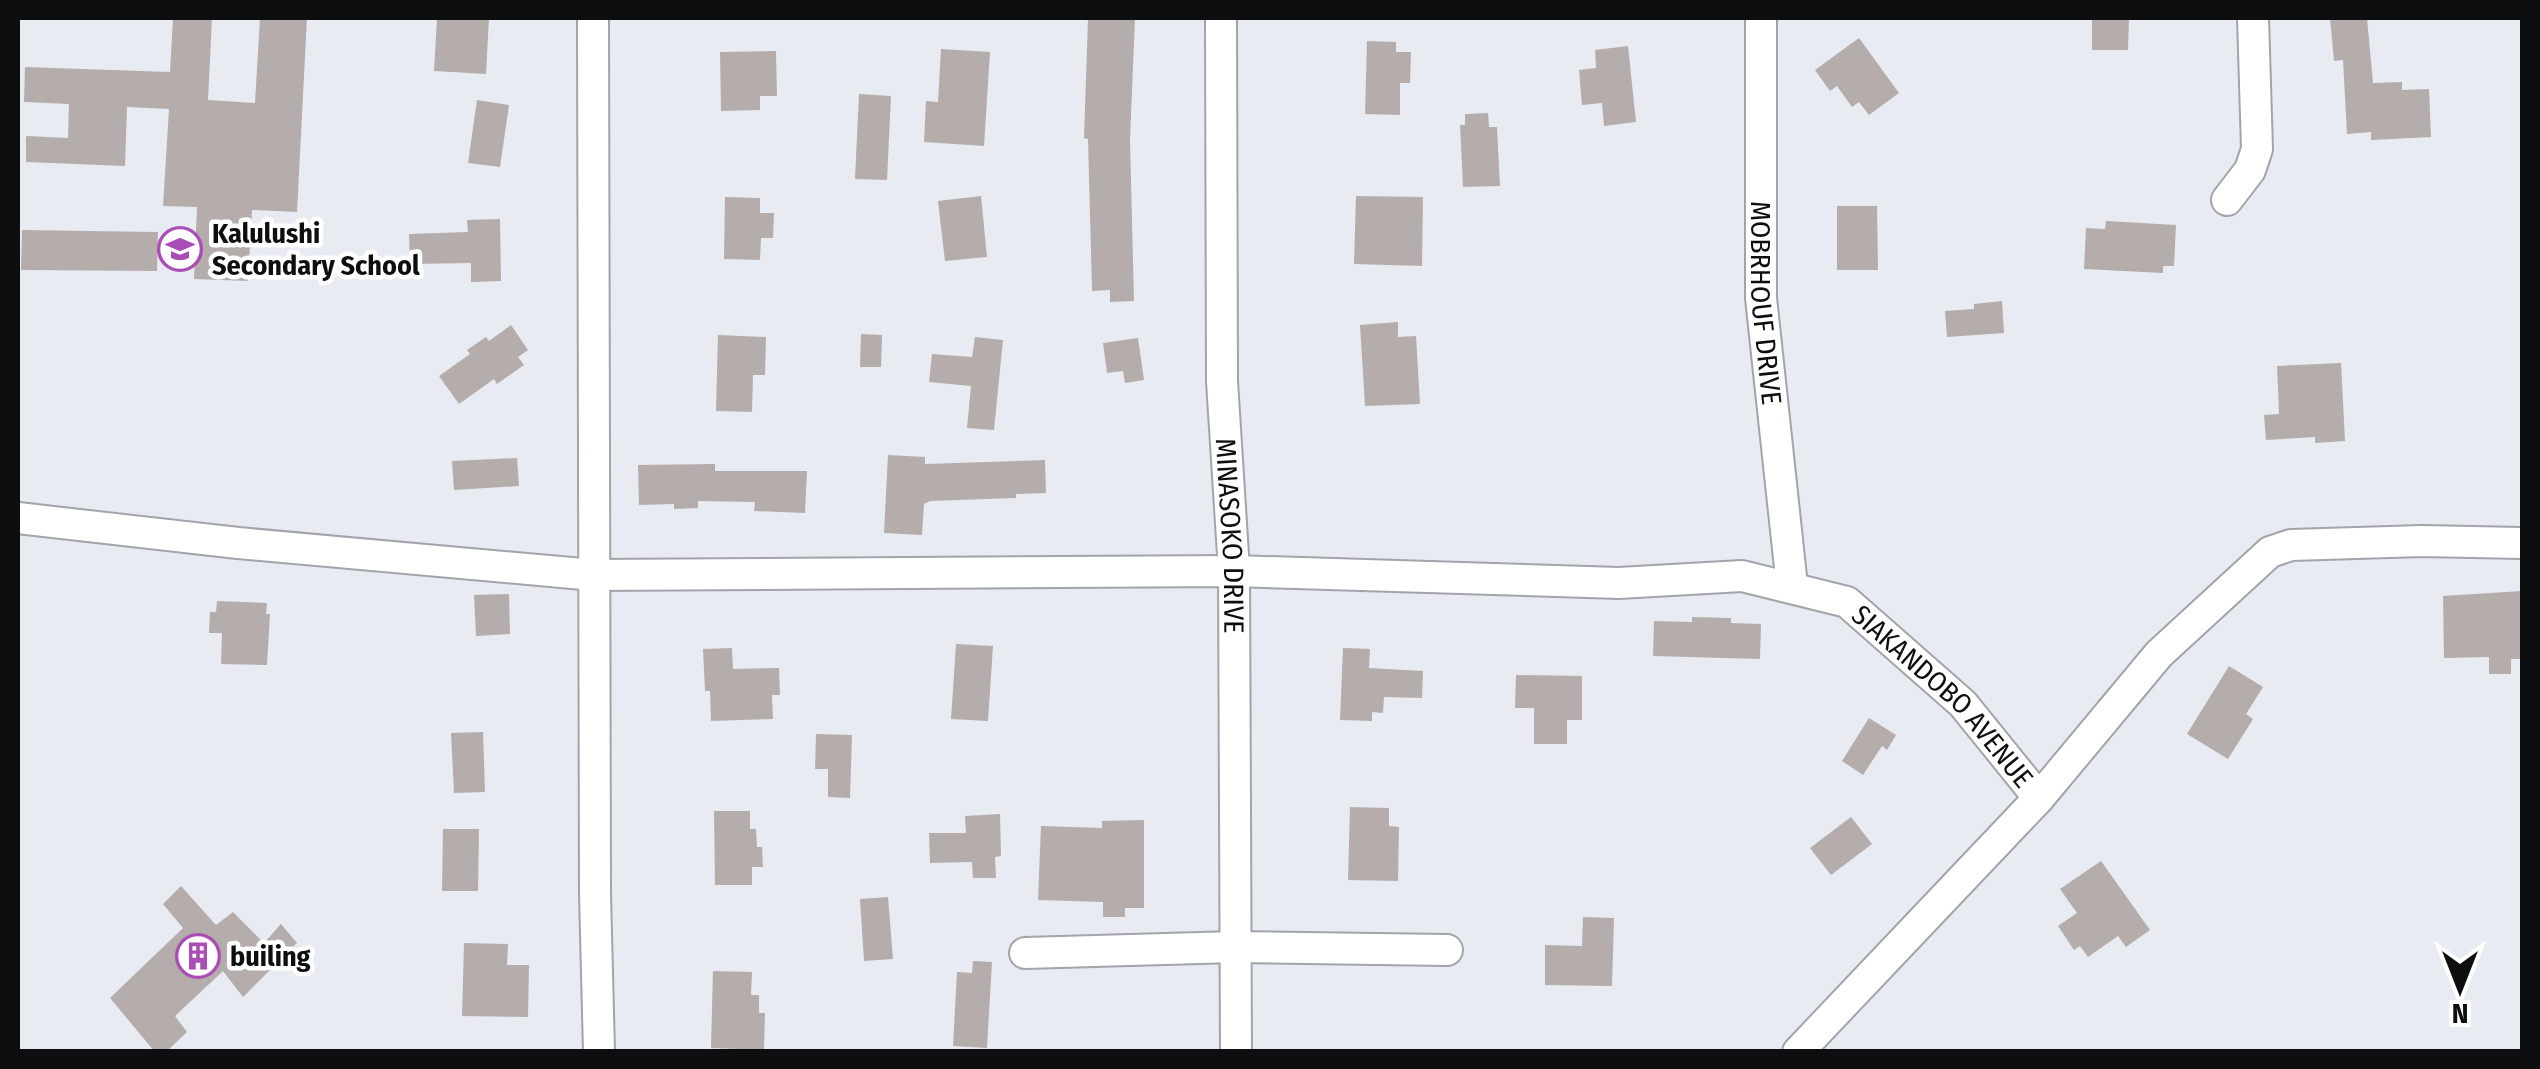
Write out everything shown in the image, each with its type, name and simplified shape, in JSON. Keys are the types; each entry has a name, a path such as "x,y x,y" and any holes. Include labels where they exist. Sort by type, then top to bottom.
{"street":[{"path":"593,18 600,1052"},
{"name":"MINASOKO DRIVE","path":"1221,18 1222,381 1234,571 1236,1052"},
{"name":"MOBRHOUF DRIVE","path":"1761,18 1760,298 1792,586"},
{"path":"2226,200 2250,170 2257,149 2253,18"},
{"name":"SIAKANDOBO AVENUE","path":"18,518 238,543 594,574 1234,571 1619,583 1742,576 1847,602 1963,704 2039,798 1798,1052"},
{"path":"2039,798 2159,654 2270,552 2291,545 2522,543"},
{"path":"1025,953 1235,947 1448,950"}],"building":[{"path":"173,18 212,18 208,100 255,103 260,18 307,18 297,212 252,210 248,281 194,279 197,207 163,206 169,109 127,107 125,166 26,162 26,136 68,138 69,104 24,102 25,67 170,72"},
{"path":"437,18 489,18 486,74 434,71"},
{"path":"1088,18 1135,18 1130,140 1134,301 1110,302 1110,290 1092,291 1088,139 1084,138"},
{"path":"2092,18 2129,18 2128,50 2092,50"},
{"path":"2330,18 2367,18 2373,83 2402,82 2402,90 2429,89 2431,137 2371,140 2371,132 2347,134 2343,60 2334,61"},
{"path":"1859,38 1899,93 1869,115 1859,102 1852,107 1837,86 1830,91 1815,70"},
{"path":"1367,41 1396,42 1396,52 1411,52 1410,83 1400,83 1400,115 1365,114"},
{"path":"1628,46 1636,122 1604,126 1602,103 1582,105 1579,70 1596,68 1595,50"},
{"path":"941,49 990,52 984,146 924,142 926,101 938,102"},
{"path":"776,51 777,96 760,96 760,110 721,111 720,52"},
{"path":"859,94 891,96 887,180 855,179"},
{"path":"477,100 509,105 500,167 468,163"},
{"path":"1488,113 1489,127 1497,127 1500,186 1463,187 1460,125 1465,125 1465,114"},
{"path":"981,196 987,257 945,261 938,201"},
{"path":"1356,196 1423,197 1422,266 1354,264"},
{"path":"725,197 760,198 760,213 774,213 773,238 761,238 760,260 724,259"},
{"path":"1837,206 1877,206 1878,270 1837,270"},
{"path":"500,219 501,281 471,282 471,263 410,264 409,234 468,232 467,220"},
{"path":"2106,221 2176,225 2174,266 2163,266 2163,273 2084,269 2086,228 2105,229"},
{"path":"22,230 158,232 157,271 21,270"},
{"path":"2002,301 2004,333 1947,337 1945,311 1974,309 1974,304"},
{"path":"1398,322 1398,337 1416,336 1420,404 1365,406 1360,325"},
{"path":"511,325 528,350 518,357 524,365 497,384 494,379 459,404 439,376 470,354 467,350 486,337 489,341"},
{"path":"861,334 882,335 881,367 860,367"},
{"path":"718,335 766,337 765,375 753,375 752,412 716,411"},
{"path":"975,337 1003,340 994,430 967,428 971,386 929,382 932,354 972,357"},
{"path":"1138,338 1144,380 1125,383 1123,371 1107,373 1103,343"},
{"path":"2341,363 2345,441 2315,443 2315,437 2266,440 2264,415 2279,414 2277,366"},
{"path":"888,455 925,457 925,464 1045,460 1046,493 930,501 924,504 922,535 884,533"},
{"path":"517,458 519,486 454,490 452,461"},
{"path":"715,464 715,471 807,471 805,513 754,511 755,502 698,501 698,508 674,509 674,504 639,505 638,465"},
{"path":"2522,591 2522,659 2511,659 2511,674 2489,674 2489,657 2444,658 2443,596"},
{"path":"509,594 510,634 476,636 474,595"},
{"path":"217,601 267,603 267,665 221,664 222,633 209,633 210,612 216,612"},
{"path":"1692,617 1761,624 1760,659 1653,656 1654,621 1692,622"},
{"path":"956,644 993,646 988,721 951,719"},
{"path":"732,648 733,669 779,668 780,695 772,695 773,719 711,721 703,649"},
{"path":"1343,648 1370,649 1369,668 1423,671 1422,698 1384,697 1383,713 1372,712 1372,721 1340,720"},
{"path":"2229,666 2263,687 2246,714 2253,719 2228,759 2187,734"},
{"path":"1516,675 1582,676 1582,720 1567,720 1567,744 1534,744 1534,708 1515,708"},
{"path":"1869,718 1896,735 1887,750 1882,746 1863,775 1842,761"},
{"path":"483,732 485,792 454,793 451,733"},
{"path":"816,734 852,735 850,798 828,797 828,769 815,769"},
{"path":"1350,807 1389,808 1389,826 1399,827 1398,881 1348,880"},
{"path":"714,811 750,811 750,829 756,829 763,867 752,867 752,885 715,885"},
{"path":"1000,814 1001,856 995,857 996,878 973,878 972,862 930,863 929,833 966,833 965,816"},
{"path":"1851,817 1872,844 1831,875 1810,848"},
{"path":"1144,820 1144,908 1125,908 1125,917 1103,917 1103,902 1038,900 1041,826 1102,828 1102,821"},
{"path":"443,829 479,829 478,891 442,891"},
{"path":"2101,861 2150,930 2126,947 2118,936 2088,957 2080,946 2074,950 2058,926 2077,913 2060,889"},
{"name":"builing","path":"181,886 216,925 233,912 264,943 281,924 297,943 243,997 223,971 175,1016 187,1032 166,1052 155,1052 110,998 183,928 163,904"},
{"path":"888,897 893,959 864,961 860,899"},
{"path":"1583,917 1614,918 1612,986 1545,985 1545,945 1582,946"},
{"path":"464,943 508,944 507,965 529,965 528,1017 462,1016"},
{"path":"973,961 992,962 987,1048 953,1046 957,972 972,973"},
{"path":"713,971 752,972 751,995 759,995 759,1013 765,1013 764,1050 711,1048"}],"place":[{"name":"Kalulushi Secondary School","path":"180,249"},
{"name":"builing","path":"198,956"}]}
